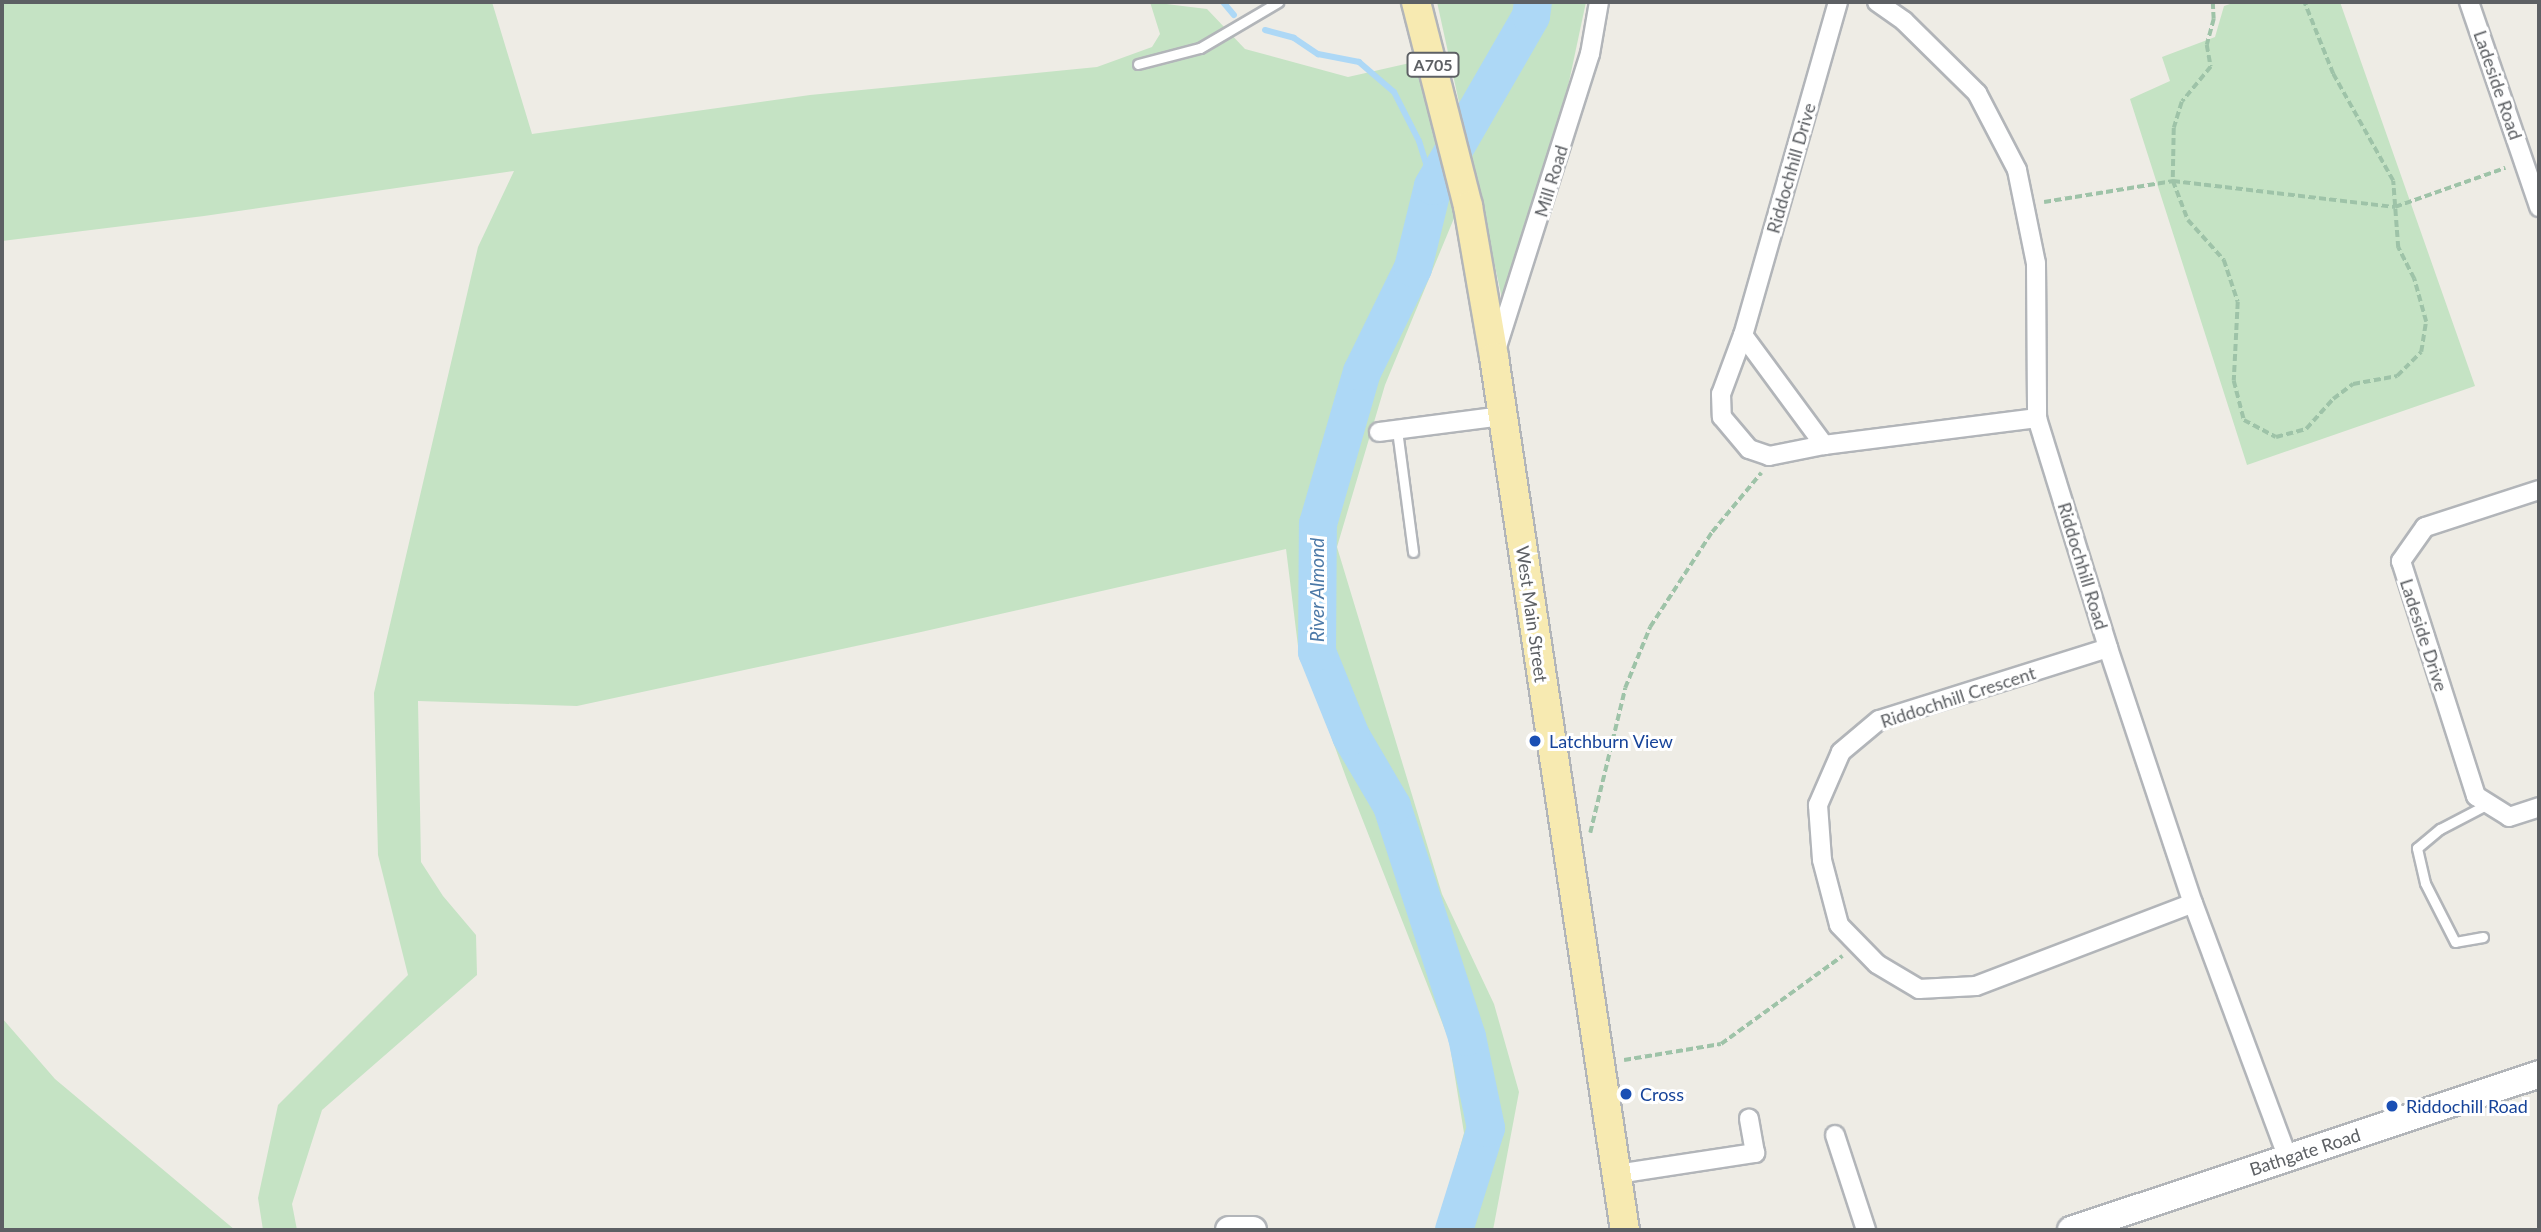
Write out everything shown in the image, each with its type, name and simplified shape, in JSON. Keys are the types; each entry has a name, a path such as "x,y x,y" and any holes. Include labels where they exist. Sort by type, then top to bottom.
{"main road":[{"name":"West Main Street","path":"1416,2 1468,206 1494,357 1625,1230"},
{"name":"Bathgate Road","path":"2071,1230 2539,1074"},
{"path":"1229,1230 1253,1230"}],"street":[{"name":"Mill Road","path":"1494,357 1590,54 1599,2"},
{"name":"Riddochhill Drive","path":"1769,456 1749,449 1722,417 1721,394 1743,335 1838,2"},
{"name":"Riddochhill Road","path":"1877,2 1904,21 1977,93 2017,170 2036,262 2037,418 2108,648 2193,903 2288,1158"},
{"name":"Ladeside Road","path":"2469,2 2539,207"},
{"path":"1743,335 1824,445"},
{"path":"1379,432 1503,416"},
{"path":"1769,456 1824,445 2037,418"},
{"name":"Ladeside Drive","path":"2488,804 2476,796 2401,561 2425,527 2539,490"},
{"name":"Riddochhill Crescent","path":"2108,648 1879,720 1841,752 1818,805 1822,860 1839,925 1877,964 1919,989 1976,986 2193,903"},
{"path":"2488,804 2509,817 2539,807"},
{"path":"1617,1174 1755,1153 1749,1119"},
{"path":"1835,1135 1866,1230"}],"lane":[{"path":"1138,64 1200,48 1278,2"},
{"path":"1397,430 1413,552"},
{"path":"2483,937 2455,942 2425,883 2417,848 2440,829 2488,804"}],"path":[{"path":"2213,2 2214,19 2207,45 2211,67 2182,102 2174,128 2173,181 2188,220 2224,260 2238,302 2234,381 2244,421 2276,437 2305,429 2333,399 2353,384 2398,376 2421,352 2426,322 2414,279 2399,248 2393,181 2385,162 2368,140 2333,74 2304,2"},
{"path":"2024,205 2173,181 2395,207 2524,161"},
{"path":"1586,842 1596,819 1625,688 1650,627 1712,532 1769,464 1769,456"},
{"path":"1600,1065 1721,1044 1858,945"}],"green space":[{"path":"2,2 492,2 532,134 810,95 1097,67 1152,47 1160,34 1150,2 1207,9 1245,49 1348,77 1423,60 1457,211 1385,385 1337,547 1442,894 1494,1004 1519,1092 1493,1230 1437,1230 1464,1133 1449,1040 1347,780 1298,646 1286,549 921,632 577,706 418,701 421,862 443,896 476,935 477,975 322,1110 292,1204 297,1230 263,1230 258,1198 278,1105 408,975 378,855 374,693 478,247 514,171 204,216 2,241"},
{"path":"1437,2 1586,2 1563,110 1503,303"},
{"path":"2236,2 2340,2 2475,386 2247,465 2130,99 2170,81 2162,57 2215,37 2224,6"},
{"path":"2,1018 55,1079 235,1230 2,1230"}],"waterway":[{"path":"1223,2 1234,15"},
{"name":"River Almond","path":"1454,1230 1486,1128 1467,1037 1392,806 1351,736 1317,652 1318,524 1362,372 1413,268 1433,186 1531,16 1533,2"},
{"path":"1265,30 1294,38 1318,54 1359,62 1394,92 1419,141 1433,186"}],"place":[{"name":"Latchburn View","path":"1535,741"},
{"name":"Cross","path":"1626,1094"},
{"name":"Riddochill Road","path":"2392,1106"}]}
